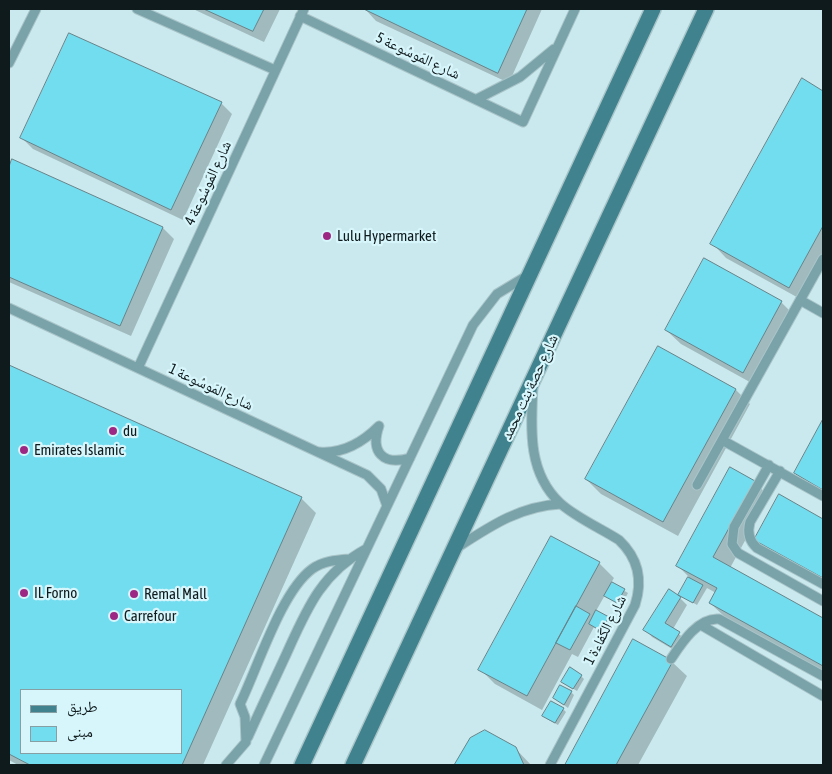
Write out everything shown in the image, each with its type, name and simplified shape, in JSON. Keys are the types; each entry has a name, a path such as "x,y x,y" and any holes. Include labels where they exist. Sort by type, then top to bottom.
{"main road":[{"path":"302,765 653,9"},
{"name":"شارع حصة بنت محمد","path":"353,765 451,551 534,381 706,9"}],"lane":[{"path":"9,62 36,9"},
{"path":"137,9 275,70"},
{"path":"476,99 520,77 558,46 575,9"},
{"path":"644,27 646,9"},
{"name":"شارع المَوسُوعة 4","path":"138,368 302,13"},
{"name":"شارع المَوسُوعة 5","path":"302,13 523,122 558,46"},
{"path":"697,485 823,259"},
{"path":"264,765 480,314 497,294 530,274"},
{"path":"800,300 823,313"},
{"name":"شارع المَوسُوعة 1","path":"9,308 313,452 367,475 381,489 387,506"},
{"name":"شارع الكَفاءة 1","path":"534,381 531,430 534,456 544,482 561,504 627,547 637,565 640,585 635,604 550,765"},
{"path":"313,452 325,453 349,447 379,426 375,443 380,454 390,460 410,458"},
{"path":"722,440 823,496"},
{"path":"769,465 734,527 732,544 738,553 823,601"},
{"path":"780,471 750,522 748,528 750,540 757,548 823,584"},
{"path":"451,551 498,522 522,510 561,504"},
{"path":"236,765 313,598 335,571 349,558 367,549"},
{"path":"226,765 246,742 245,717 240,704 288,598 312,569 328,561 349,558"},
{"path":"671,659 684,640 701,625 712,618 719,618 823,676"},
{"path":"701,625 823,696"}],"building":[{"path":"204,9 264,9 253,31"},
{"path":"364,9 527,9 498,73"},
{"path":"69,33 222,102 171,210 20,138"},
{"path":"802,78 823,91 823,226 789,288 710,244"},
{"path":"12,159 163,227 120,326 9,277 9,167"},
{"path":"704,258 782,301 743,373 665,330"},
{"path":"658,346 736,389 663,522 585,479"},
{"name":"Remal Mall","path":"9,365 302,497 182,765 30,765 9,754"},
{"path":"823,419 823,490 794,473"},
{"path":"730,467 755,481 713,557 823,618 823,666 709,603 717,588 676,566"},
{"path":"779,494 823,519 823,578 754,540"},
{"path":"551,536 600,562 527,696 478,670"},
{"path":"688,577 703,585 693,603 678,595"},
{"path":"612,582 625,589 617,603 604,596"},
{"path":"669,589 681,597 665,623 680,632 671,647 643,630"},
{"path":"576,606 590,614 570,650 556,643"},
{"path":"596,610 609,617 601,631 589,624"},
{"path":"633,639 673,661 616,765 565,765"},
{"path":"570,667 582,675 573,689 561,682"},
{"path":"560,685 572,691 564,705 553,698"},
{"path":"551,701 564,708 555,723 542,716"},
{"path":"485,730 516,747 524,765 454,765 470,738"}],"place":[{"name":"Lulu Hypermarket","path":"327,236"},
{"name":"du","path":"113,431"},
{"name":"Emirates Islamic","path":"24,450"},
{"name":"IL Forno","path":"24,593"},
{"name":"Remal Mall","path":"134,594"},
{"name":"Carrefour","path":"114,616"}]}
